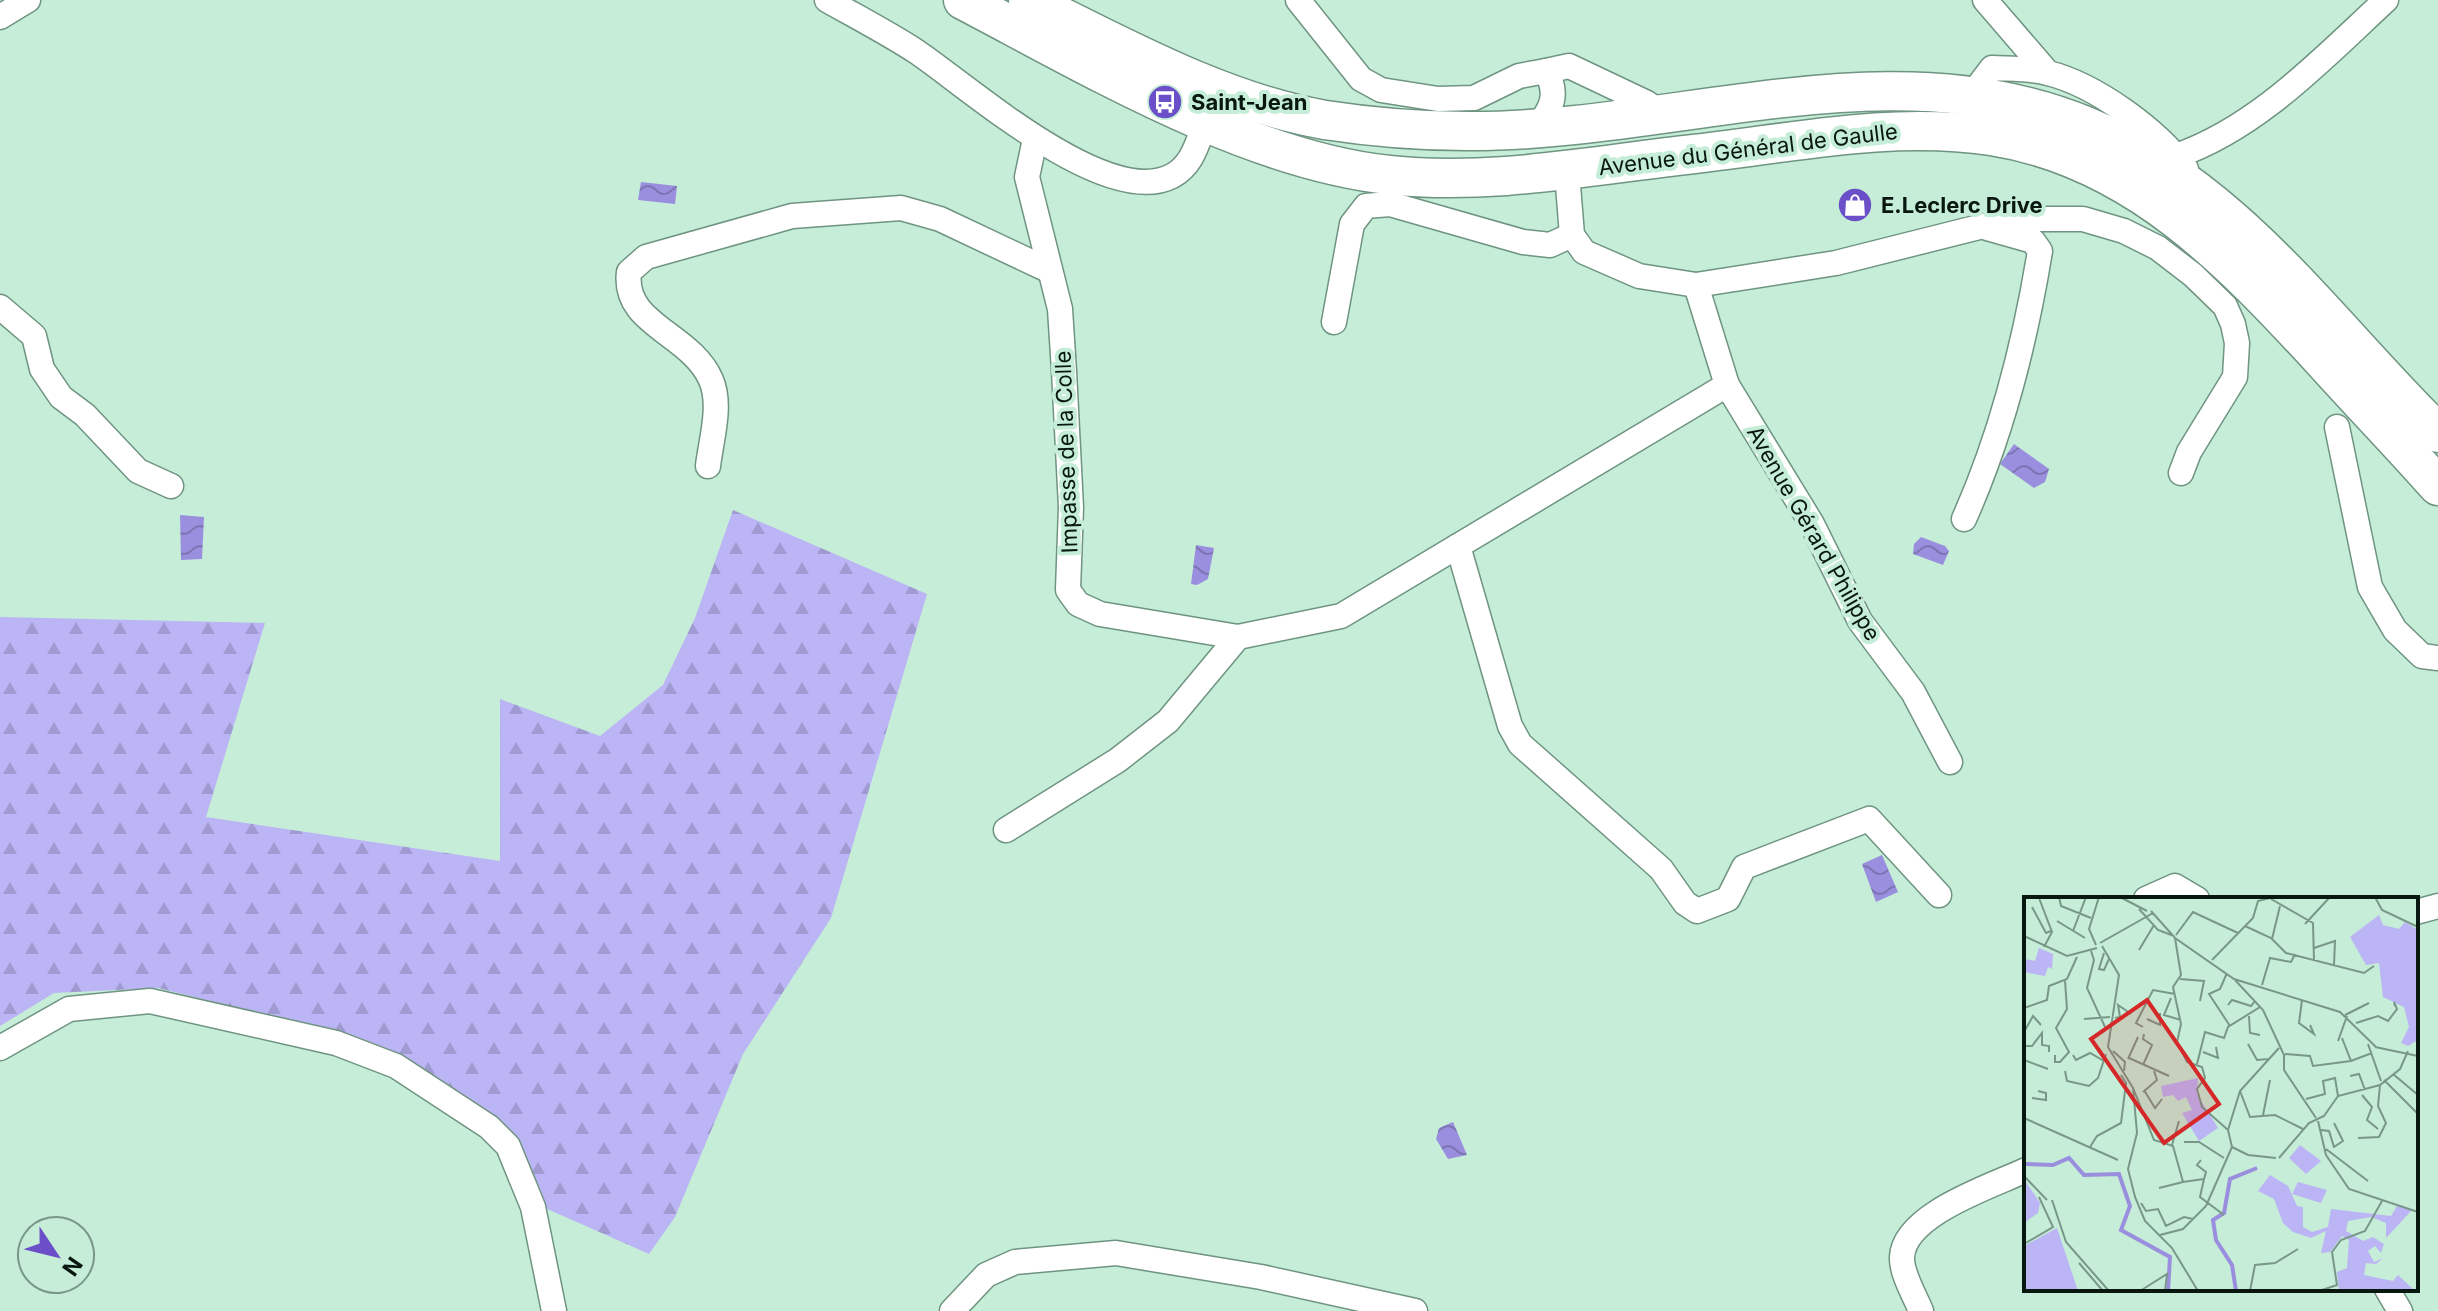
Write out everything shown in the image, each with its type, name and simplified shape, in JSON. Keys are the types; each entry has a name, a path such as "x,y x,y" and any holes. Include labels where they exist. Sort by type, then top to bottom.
{"main road":[{"name":"Avenue du Général de Gaulle","path":"963,0 1206,121 1318,162 1390,175 1567,173 1623,162 1903,130 1993,136 2076,160 2129,185 2190,228 2259,291 2438,486"},
{"name":"Avenue du Général de Gaulle","path":"1028,0 1217,89 1323,119 1420,130 1536,128 1665,116 1862,90 1973,93 2088,126 2206,197 2276,258 2438,433"}],"street":[{"path":"0,17 28,0"},
{"path":"827,0 916,52 1035,139 1108,175 1139,183 1170,177 1189,163 1206,121"},
{"path":"1298,0 1361,79 1381,90 1438,99 1474,98 1519,76 1569,66 1647,103 1665,116"},
{"path":"1985,0 2048,73"},
{"path":"2176,156 2206,146 2292,86 2386,0"},
{"path":"1973,93 1992,68 2048,73 2111,101 2176,156 2206,197"},
{"path":"1536,128 1550,112 1554,93 1546,71"},
{"name":"Impasse de la Colle","path":"1035,139 1027,177 1060,309 1069,432 1068,590 1078,604 1100,614 1238,637"},
{"path":"1567,173 1572,235 1584,252 1639,276 1696,285 1836,263 2011,219 2083,219 2124,231 2158,248 2193,275 2225,306 2237,343 2235,377 2189,452 2181,473"},
{"path":"1334,322 1352,224 1366,206 1390,204 1523,242 1550,245 1572,235"},
{"path":"708,466 716,403 712,382 699,359 636,308 627,290 629,272 646,257 792,216 901,208 940,219 1048,270"},
{"path":"1964,519 1991,458 2032,302 2040,251 2033,241 1981,226"},
{"name":"Avenue Gérard Philippe","path":"1696,285 1727,385 1812,524 1860,621 1913,692 1950,762"},
{"path":"0,307 34,336 42,369 61,397 85,415 138,471 171,486"},
{"path":"1006,830 1118,760 1168,721 1238,637 1341,616 1727,385"},
{"path":"2337,427 2370,587 2395,630 2422,656 2438,658"},
{"path":"1458,546 1510,726 1520,744 1661,869 1685,903 1697,911 1728,899 1744,867 1869,819 1939,895"},
{"path":"2150,897 2175,886 2194,897"},
{"path":"2418,911 2438,906"},
{"path":"0,1048 69,1009 150,1001 336,1043 396,1066 489,1127 508,1146 533,1207 554,1311"},
{"path":"1921,1311 1901,1259 1907,1240 1922,1220 2024,1171"},
{"path":"952,1311 986,1275 1015,1262 1116,1253 1261,1277 1415,1311"},
{"path":"2388,1291 2400,1311"}],"green space":[{"path":"733,510 927,594 831,918 743,1054 675,1217 649,1254 545,1208 505,1127 339,1033 158,988 54,993 0,1026 0,617 265,623 206,817 500,861 500,699 600,736 663,685 695,618"}],"water":[{"path":"641,182 677,186 675,204 638,200"},
{"path":"2014,444 2049,469 2045,482 2034,488 2000,464"},
{"path":"180,515 204,517 202,559 181,560"},
{"path":"1921,537 1945,546 1949,551 1943,565 1913,554 1914,544"},
{"path":"1196,545 1214,548 1208,579 1197,585 1191,584"},
{"path":"1882,855 1898,892 1876,902 1862,864"},
{"path":"1453,1122 1467,1155 1448,1159 1436,1139 1439,1128"}],"place":[{"name":"Saint-Jean","path":"1165,102"},
{"name":"E.Leclerc Drive","path":"1855,205"}]}
